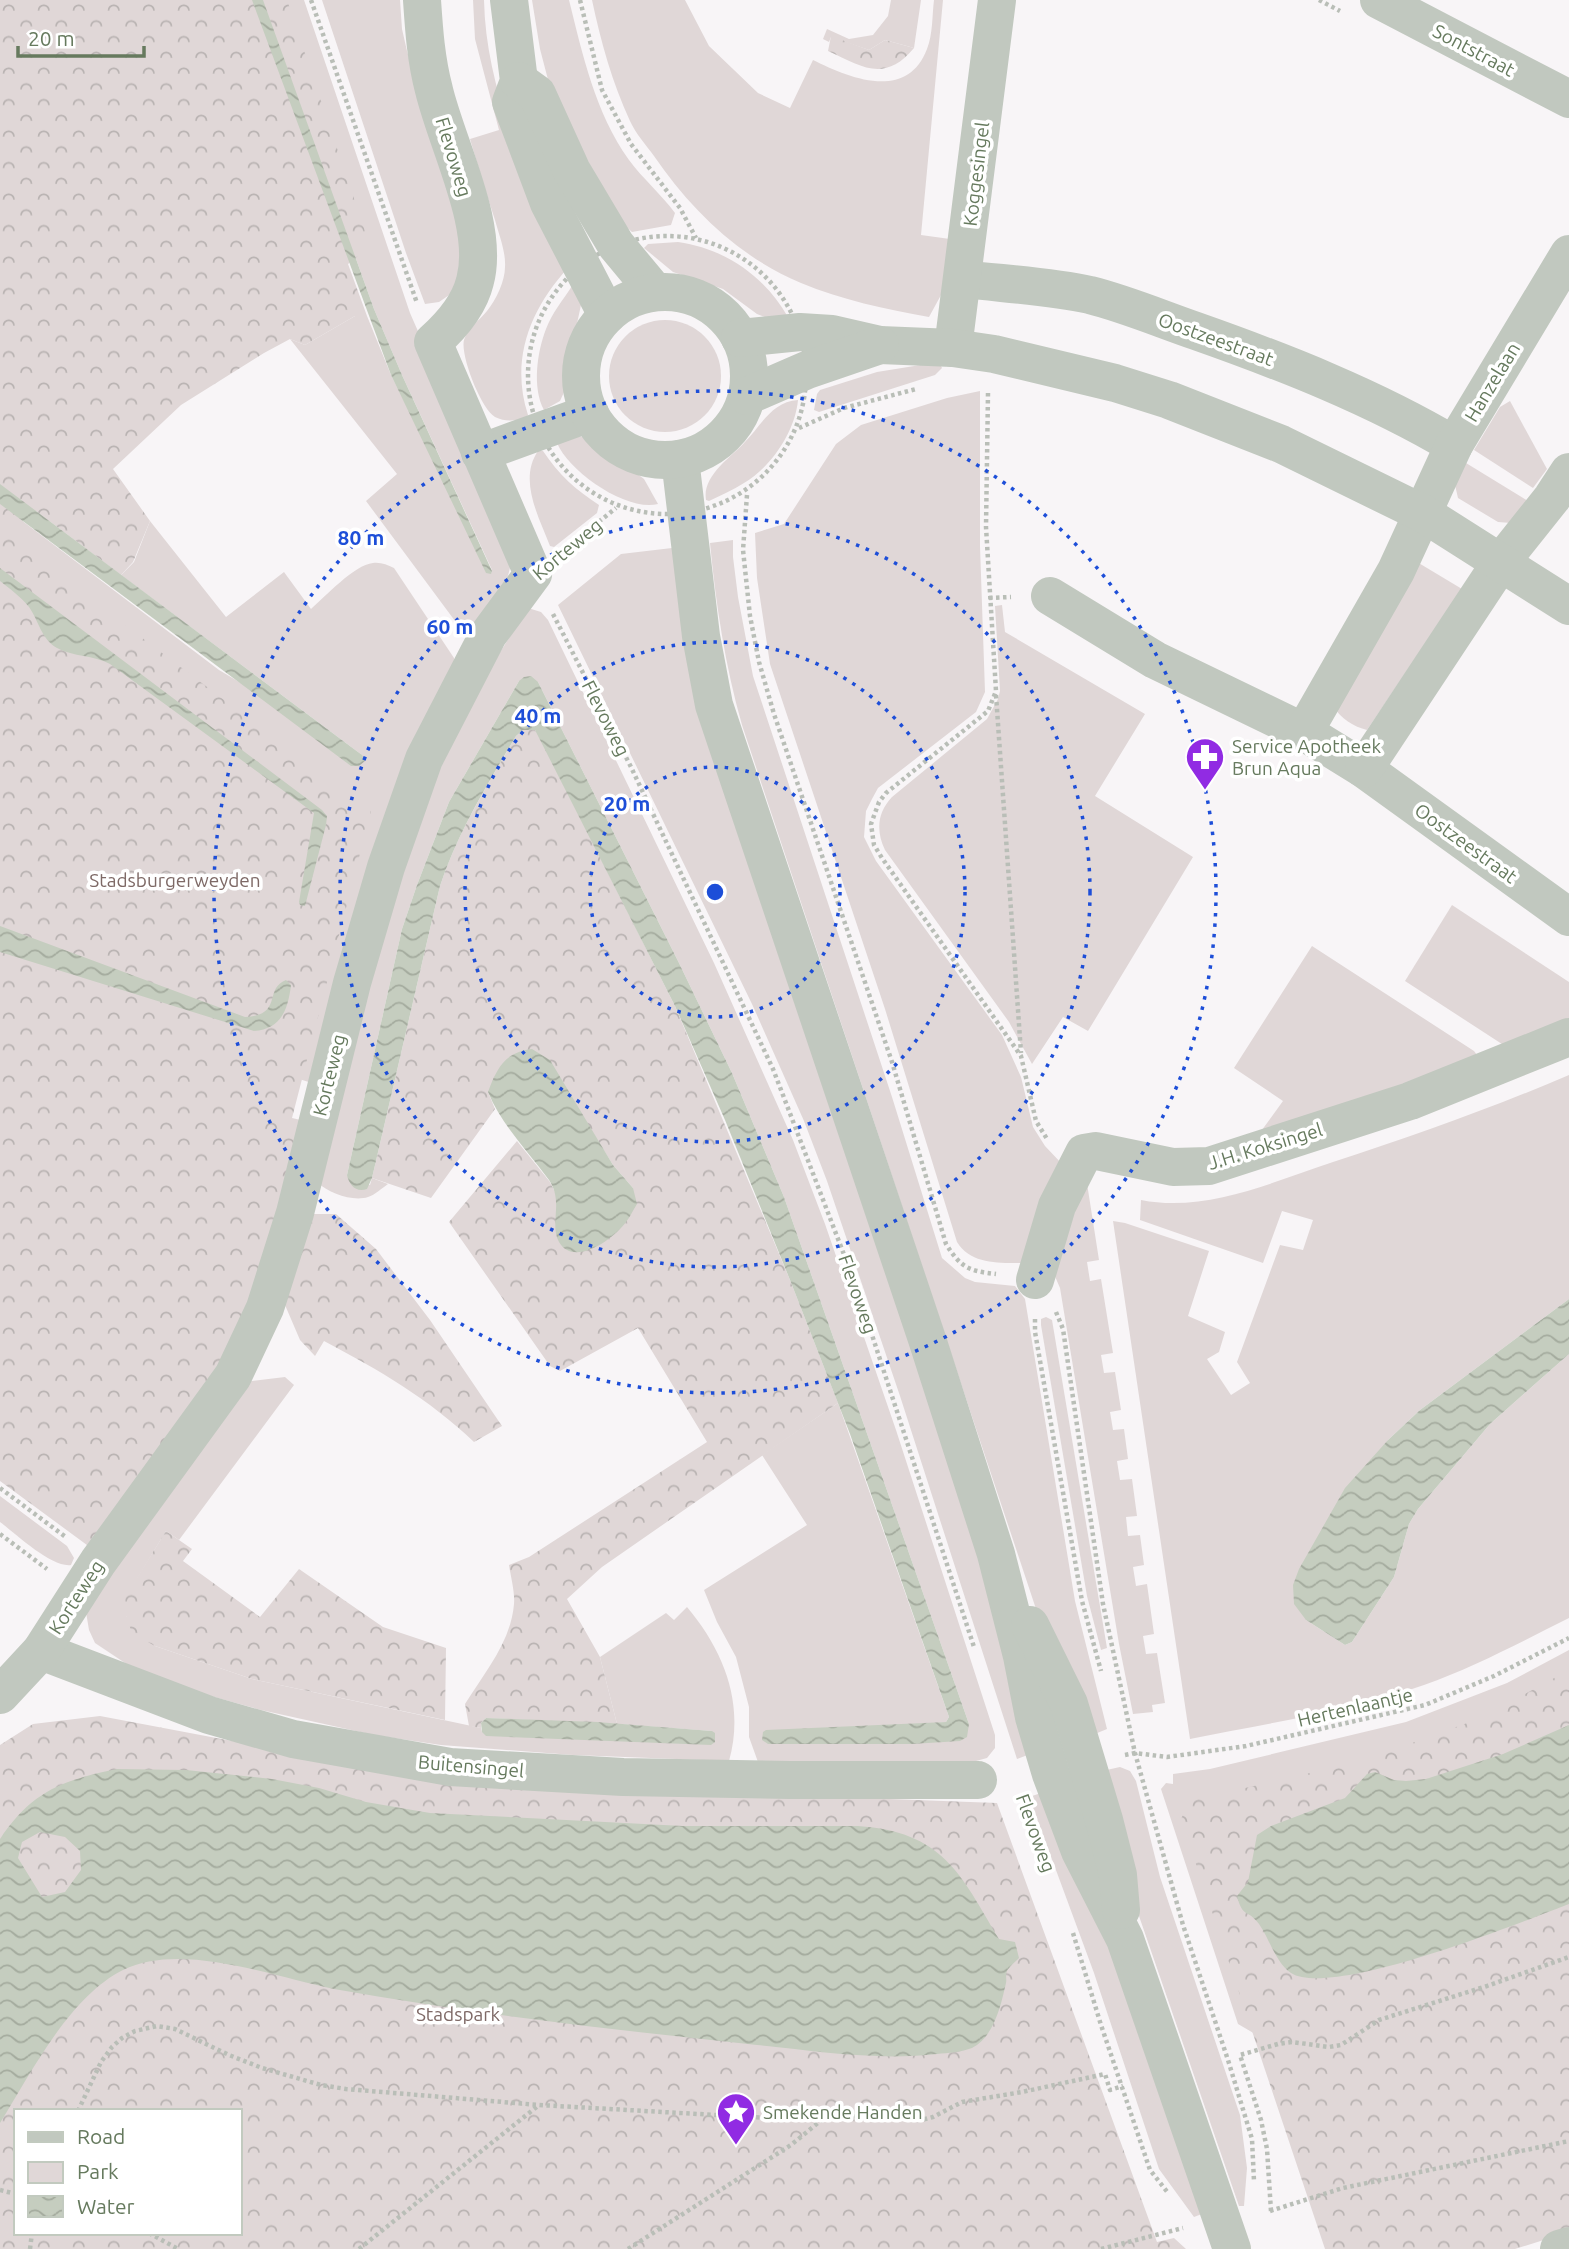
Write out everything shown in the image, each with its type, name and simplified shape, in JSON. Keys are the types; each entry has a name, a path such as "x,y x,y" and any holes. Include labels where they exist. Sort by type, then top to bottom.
{"street":[{"name":"Flevoweg","path":"422,0 424,37 434,90 475,224 479,257 475,282 465,303 453,324 433,342"},
{"path":"509,0 519,81 511,102 549,203 607,315"},
{"name":"Koggesingel","path":"953,348 997,0"},
{"name":"Sontstraat","path":"1379,0 1569,99"},
{"path":"519,81 537,94 572,172 616,245 656,292"},
{"name":"Hanzelaan","path":"1424,514 1454,445 1569,254"},
{"name":"Oostzeestraat","path":"963,279 1089,295 1162,319 1249,350 1334,385 1454,445"},
{"path":"656,292 677,292 705,302 729,321 747,356 750,376 740,415 728,432 712,446 694,456 680,459 653,460 616,444 600,430 590,413 582,382 584,351 593,331 621,304 656,292"},
{"path":"740,338 800,332 832,334 880,345 953,348 994,354 1115,383 1231,423 1281,444 1424,514 1569,606"},
{"path":"433,342 533,574"},
{"path":"747,396 807,370 880,345"},
{"path":"480,453 590,413"},
{"name":"Flevoweg","path":"680,459 701,636 714,705 927,1339 996,1554 1022,1656 1034,1717 1051,1774 1080,1851 1125,1939 1228,2234"},
{"path":"1364,769 1501,562 1564,493"},
{"path":"1304,732 1396,571 1424,514"},
{"name":"Korteweg","path":"41,1651 88,1577 233,1376 265,1308 295,1213 352,983 386,867 424,758 488,635 533,574"},
{"name":"Oostzeestraat","path":"1050,596 1155,660 1304,732 1364,769 1569,917"},
{"name":"J.H. Koksingel","path":"1076,1164 1084,1153 1089,1151 1173,1167 1209,1166 1410,1101 1569,1037"},
{"path":"1035,1280 1057,1206 1076,1164"},
{"path":"0,1695 41,1651"},
{"name":"Buitensingel","path":"41,1651 209,1715 293,1739 450,1768 637,1777 978,1780"},
{"path":"1559,2249 1569,2246"}],"path":[{"path":"311,0 412,293 433,342"},
{"path":"580,0 602,90 631,144 680,208 696,238"},
{"path":"994,354 987,385 985,486 989,598 1021,1056 1036,1121 1054,1147 1076,1164"},
{"path":"798,428 844,408 927,386"},
{"path":"747,495 743,550 750,616 759,662 774,714 892,1062 946,1244 955,1259 974,1272 1035,1280 1053,1303 1063,1329 1103,1604 1135,1753 1183,1925 1252,2139"},
{"name":"Korteweg","path":"533,574 616,508"},
{"name":"Flevoweg","path":"533,574 631,767 773,1069 856,1286 978,1659"},
{"path":"996,691 988,711 886,793 874,814 872,834 874,845 882,858 1021,1056"},
{"path":"1035,1280 1035,1332 1082,1601 1102,1676"},
{"path":"0,1488 88,1577"},
{"path":"0,1534 88,1577"},
{"name":"Hertenlaantje","path":"1135,1753 1167,1757 1246,1746 1425,1705 1494,1676 1569,1638"},
{"path":"1072,1931 1150,2170"},
{"path":"1271,2211 1267,2149 1261,2120 1240,2055 1292,2042 1329,2047 1341,2045 1379,2020 1569,1957"},
{"path":"79,2109 95,2073 112,2047 135,2031 157,2026 175,2029 262,2068 321,2085 393,2094 539,2105 769,2118 871,2116 920,2120 933,2117 962,2102 1105,2074 1110,2090 1123,2086"},
{"path":"359,2249 539,2105"},
{"path":"628,2249 791,2145 825,2117"},
{"path":"1101,2249 1228,2234 1245,2219 1343,2188 1569,2141"},
{"path":"153,2235 178,2249"}],"green space":[{"name":"Stadsburgerweyden","path":"0,0 287,0 370,246 348,264 367,316 355,316 305,345 290,339 264,353 181,405 113,469 150,521 133,562 121,575 36,511 6,535 371,811 292,1118 305,1121 236,1348 91,1548 0,1481"},
{"path":"263,0 304,0 410,313 510,541 510,566 503,587 475,627 458,625 366,501 397,474 290,339 305,345 355,316 367,316 391,375 491,573 492,570 374,309"},
{"path":"322,0 400,0 407,51 465,249 455,291 439,302 425,304"},
{"path":"473,0 484,0 487,36 502,104 526,171 568,268 543,301 527,336 521,375 528,415 526,418 514,420 503,420 489,412 468,369 464,347 468,331 497,296 505,267 502,244 470,139 499,130 475,39"},
{"path":"532,0 569,0 592,83 607,123 629,160 675,213 671,225 632,232 621,222 552,95 540,49"},
{"path":"592,0 685,0 709,46 758,93 790,108 813,60 843,73 876,81 892,81 906,76 918,65 927,49 934,0 943,0 921,235 950,239 947,284 929,317 848,299 801,283 757,260 718,230 668,176 632,126 612,77"},
{"path":"891,0 921,0 914,48 885,40 869,50 831,37 829,42 823,39 827,29 849,39 873,35 888,16"},
{"path":"831,36 869,50 885,40 914,48 893,65 873,69 828,51"},
{"path":"678,242 712,251 742,267 767,289 788,317 770,319 757,314 723,289 673,272 644,248 648,244"},
{"path":"572,286 581,305 570,356 569,381 560,401 544,410 537,381 540,348 551,318"},
{"path":"665,320 686,324 705,336 717,355 721,376 717,397 705,416 686,428 665,432 644,428 625,416 613,397 609,376 613,355 625,336 644,324"},
{"path":"939,362 942,368 935,375 819,412 814,410 820,390 877,372"},
{"path":"980,391 980,546 985,692 976,712 878,788 866,811 864,837 876,861 1002,1035 1021,1077 1033,1127 1045,1146 1063,1165 1025,1263 978,1259 963,1250 957,1242 885,1009 770,664 757,578 755,533 784,524 836,444 861,425 947,398"},
{"path":"798,400 787,436 763,468 740,486 706,500 708,483 718,468 774,410"},
{"path":"1510,401 1547,469 1533,488 1474,450 1500,407"},
{"path":"580,436 594,441 644,479 658,504 645,505 616,496 573,466 557,443"},
{"path":"538,451 543,451 568,481 599,505 597,513 554,547 550,546 530,486 532,462"},
{"path":"1466,463 1528,501 1511,523 1498,522 1458,498 1455,485"},
{"path":"0,504 219,670 362,755 121,575 134,562 150,521 226,617 284,572 311,609 349,575 365,565 379,563 394,568 454,658 454,671 315,1084 245,1062 0,568"},
{"path":"733,540 738,597 753,676 892,1097 942,1258 965,1278 975,1282 1015,1286 1025,1299 1075,1601 1107,1729 1090,1736 1037,1612 742,725 722,635 710,543"},
{"path":"672,548 990,1582 1033,1753 1017,1759 900,1396 804,1121 752,1004 558,605 621,554"},
{"path":"1417,562 1462,589 1367,730 1362,729 1344,718 1334,707"},
{"path":"1002,605 1005,632 1145,714 1095,796 1193,857 1088,1031 1063,1017 1032,1064 1009,1022 885,850 879,829 883,809 892,797 987,719 998,699 1000,691 995,606"},
{"path":"528,608 541,612 548,620 714,963 793,1140 896,1430 995,1735 995,1748 987,1758 976,1761 758,1762 749,1737 749,1707 736,1657 704,1590 807,1525 762,1455 838,1403 949,1717 946,1722 765,1743 912,1744 969,1724 784,1197 732,1073 538,682 519,681 449,802 402,929 347,1175 370,1185 372,1178 388,1184 371,1196 355,1198 335,1193 318,1183 375,944 445,739"},
{"path":"523,730 535,730 538,734 675,1006 790,1280 838,1403 602,1567 567,1599 600,1657 617,1724 486,1718 481,1723 481,1728 469,1726 465,1704 508,1631 514,1599 509,1565 529,1557 707,1442 638,1328 560,1371 550,1366 449,1222 517,1141 550,1182 557,1196 556,1232 633,1188 613,1165 568,1093 488,1092 495,1109 431,1198 372,1178 440,886 455,846 474,809 516,736"},
{"path":"1452,905 1569,982 1569,1018 1505,1046 1405,981"},
{"path":"1312,946 1474,1051 1477,1059 1259,1134 1283,1101 1234,1068"},
{"path":"1569,1075 1569,1299 1420,1410 1388,1440 1306,1620 1345,1645 1352,1642 1394,1577 1409,1524 1418,1509 1490,1424 1569,1354 1569,1618 1461,1670 1396,1694 1337,1710 1190,1739 1113,1221 1209,1251 1188,1316 1225,1332 1219,1352 1207,1359 1231,1395 1250,1383 1237,1362 1280,1245 1303,1250 1313,1220 1282,1211 1263,1263 1140,1220 1141,1200 1190,1202 1214,1199 1263,1186 1423,1132"},
{"path":"1086,1177 1099,1260 1087,1262 1090,1281 1101,1279 1113,1353 1101,1355 1104,1373 1115,1372 1121,1410 1110,1412 1113,1430 1124,1429 1128,1459 1117,1461 1120,1480 1132,1479 1137,1516 1126,1517 1128,1536 1140,1535 1144,1565 1133,1567 1136,1586 1147,1584 1154,1634 1143,1636 1146,1654 1157,1653 1165,1703 1152,1705 1153,1712 1133,1714 1060,1288 1054,1274"},
{"path":"310,1214 336,1214 376,1249 430,1320 502,1426 474,1442 439,1412 384,1374 324,1341 315,1356 300,1340 282,1298"},
{"path":"1046,1317 1052,1320 1107,1648 1101,1650 1087,1596 1041,1325 1041,1319"},
{"path":"285,1377 294,1385 179,1540 166,1531 126,1597 126,1616 155,1646 252,1679 481,1728 482,1732 712,1731 617,1724 600,1657 666,1613 674,1620 687,1607 711,1642 728,1679 734,1719 729,1761 573,1755 441,1745 374,1735 261,1710 167,1684 131,1667 95,1643 89,1630 86,1612 243,1382"},
{"path":"0,1496 67,1546 74,1558 71,1565 63,1565 44,1556 0,1522"},
{"path":"166,1531 192,1549 183,1561 260,1617 299,1569 383,1627 446,1648 445,1720 252,1679 155,1646 132,1633 126,1616 125,1597"},
{"path":"1569,1650 1569,1725 1262,2038 1238,2024 1161,1789 1166,1783 1173,1784 1173,1774 1210,1769 1406,1722 1507,1683"},
{"path":"1569,1670 1569,2232 1515,2249 1325,2249 1181,1819 1189,1801 1362,1761 1481,1718"},
{"name":"Stadspark","path":"100,1716 322,1758 539,1786 997,1803 1157,2242 1174,2238 1186,2249 0,2249 0,1745 33,1724"},
{"path":"1120,1767 1130,1771 1136,1781 1160,1877 1240,2115 1247,2168 1244,2206 1239,2206 1139,1916 1102,1771"},
{"path":"1047,1791 1099,1912 1207,2212 1194,2217 1159,2169 1094,1973 1029,1797"}],"water":[{"path":"252,0 263,0 374,309 492,571 491,574 486,573 391,375"},
{"path":"0,484 362,755 365,761 359,766 351,766 0,504"},
{"path":"0,568 322,810 327,816 326,825 305,906 299,902 314,813 110,664 57,648 44,635 29,607 0,581"},
{"path":"531,676 538,682 679,963 732,1073 784,1197 969,1724 967,1737 960,1741 912,1744 768,1744 762,1740 766,1730 946,1722 949,1717 850,1434 725,1120 675,1006 535,730 523,730 516,736 474,809 447,866 440,886 372,1178 367,1189 363,1190 351,1185 348,1179 402,929 417,885 449,802 519,681"},
{"path":"0,926 245,1017 265,1012 275,989 286,980 291,985 288,1002 277,1022 254,1031 0,952"},
{"path":"532,1049 550,1060 613,1165 633,1188 637,1204 621,1229 594,1248 584,1251 574,1252 559,1242 555,1228 556,1205 553,1188 508,1127 488,1092 503,1063 515,1054"},
{"path":"1569,1299 1569,1354 1490,1424 1418,1509 1409,1524 1394,1577 1352,1642 1345,1645 1306,1620 1294,1604 1293,1585 1299,1569 1345,1488 1388,1440 1420,1410"},
{"path":"486,1718 597,1722 712,1731 715,1733 715,1742 711,1745 486,1736 482,1732 481,1723"},
{"path":"1569,1725 1569,1904 1428,1955 1345,1976 1313,1978 1291,1973 1286,1969 1259,1924 1241,1908 1237,1896 1248,1882 1257,1835 1271,1826 1345,1798 1367,1774 1375,1772 1394,1780 1426,1779 1503,1754"},
{"path":"117,1769 186,1770 272,1779 319,1788 366,1802 430,1813 683,1826 858,1826 887,1830 930,1847 946,1860 960,1876 999,1939 1015,1942 1019,1958 1007,1971 999,2010 980,2043 955,2052 915,2056 824,2052 492,2014 334,1989 228,1964 172,1959 147,1962 123,1970 103,1982 85,1998 38,2060 0,2123 0,1839 24,1809 50,1790 80,1778","holes":["40,1832 65,1837 80,1851 81,1870 65,1892 42,1897 18,1858 22,1842"]}],"place":[{"name":"Service Apotheek Brun Aqua","path":"1205,791"},
{"name":"Smekende Handen","path":"736,2146"}]}
